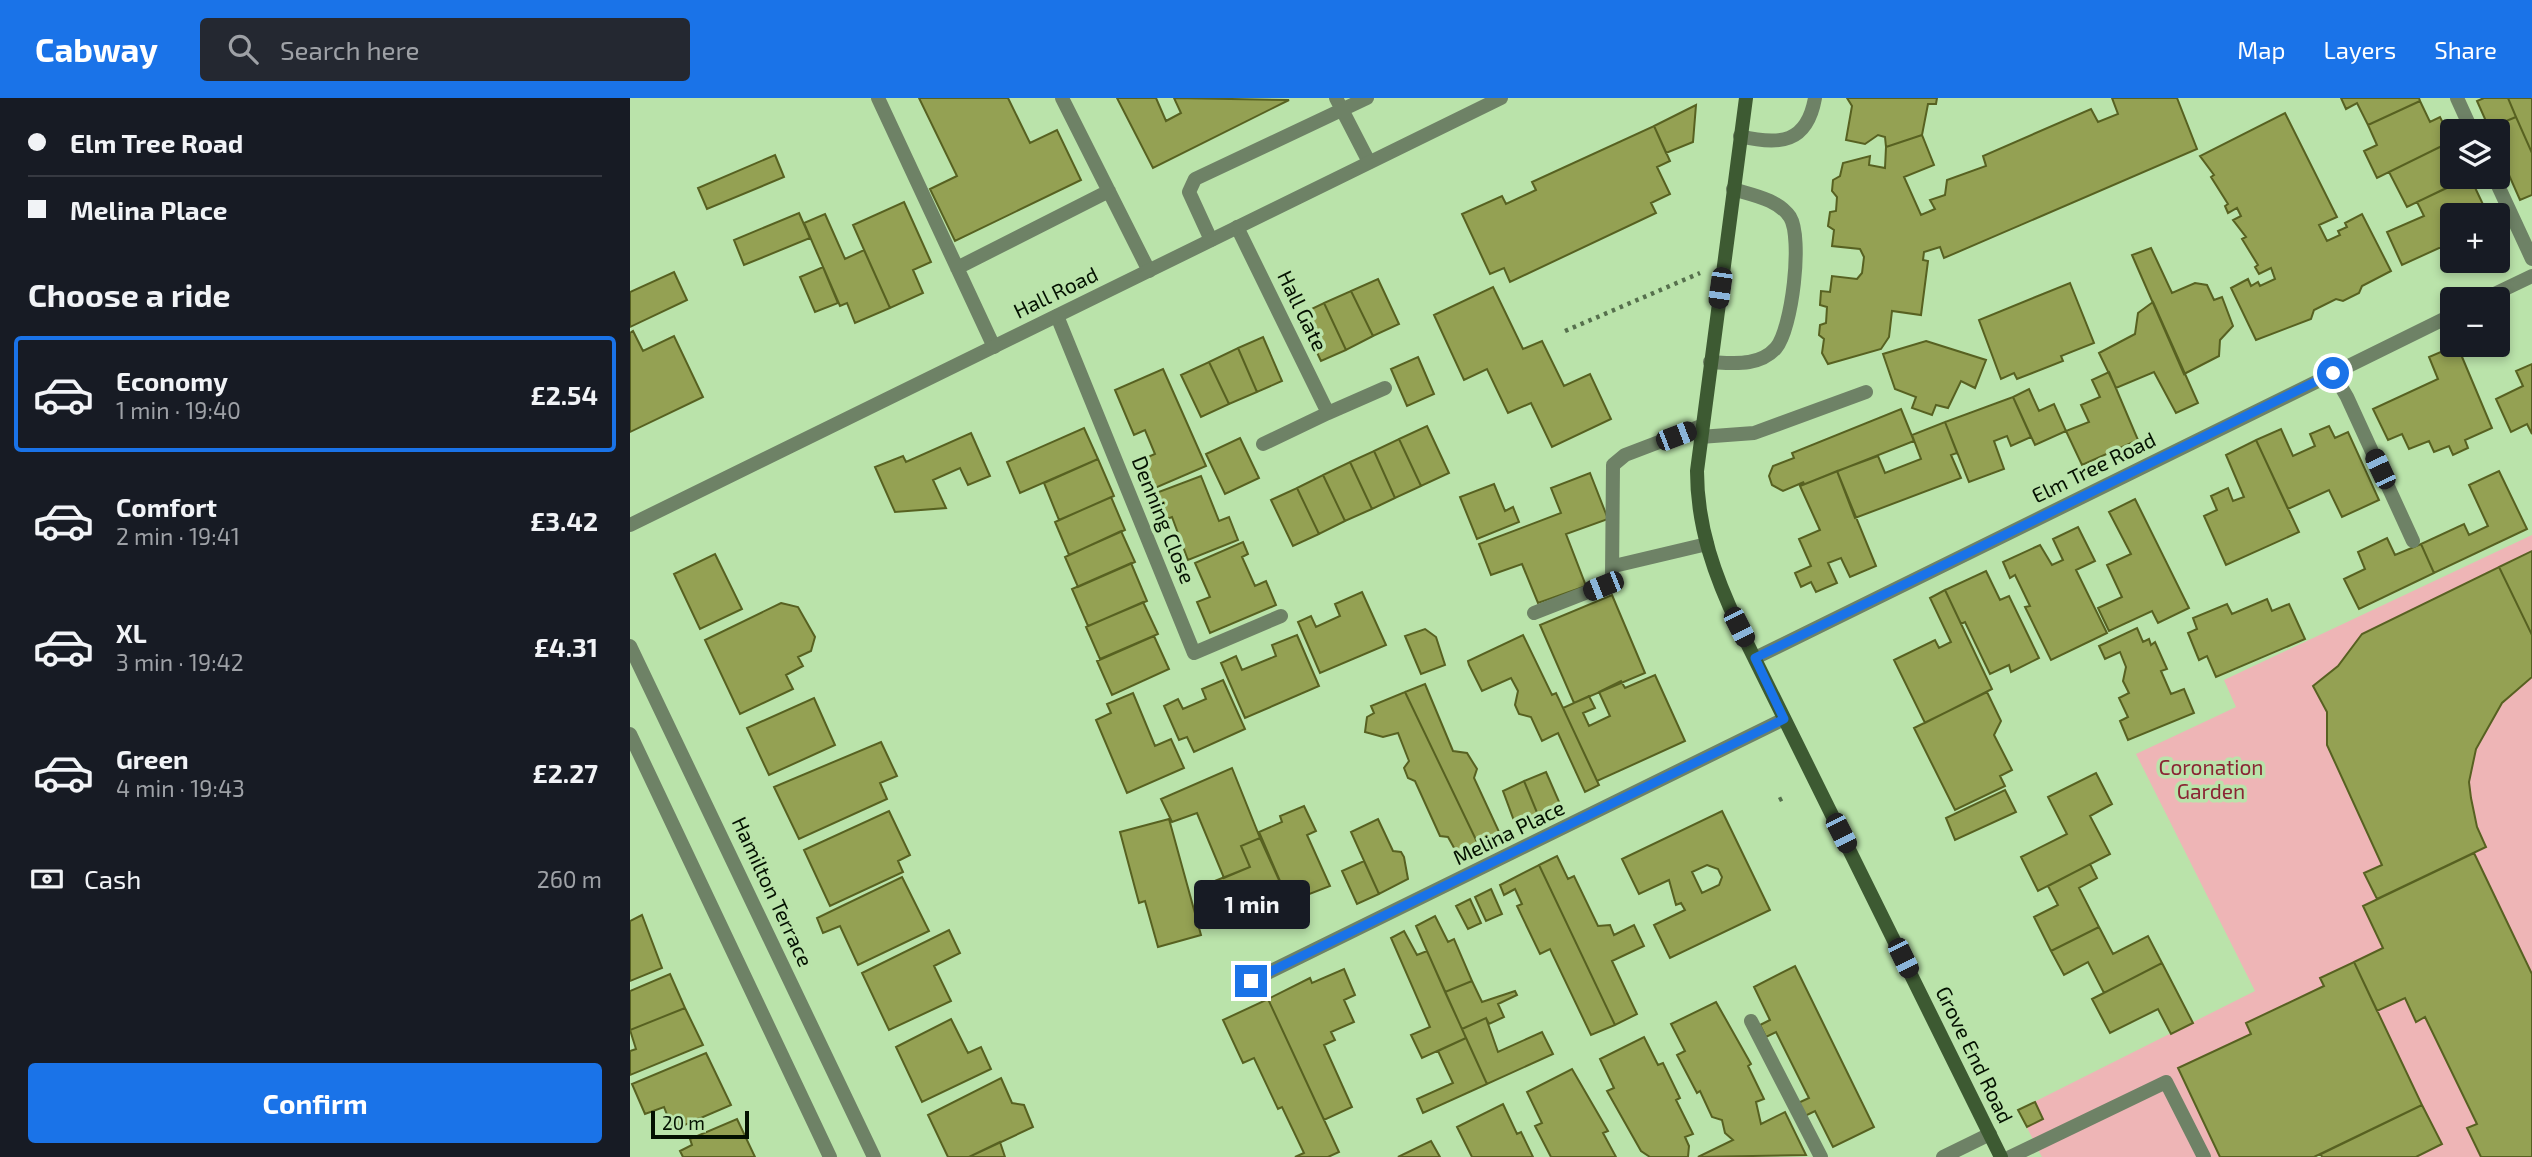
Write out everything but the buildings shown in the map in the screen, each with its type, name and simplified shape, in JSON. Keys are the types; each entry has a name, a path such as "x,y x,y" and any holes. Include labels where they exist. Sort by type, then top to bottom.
{"main road":[{"name":"Grove End Road","path":"1746,98 1701,432 1697,494 1707,544 1718,582 2001,1157"}],"street":[{"path":"878,98 993,347"},
{"path":"1062,98 1150,271"},
{"path":"1211,240 1189,192 1195,179 1339,104 1367,98"},
{"name":"Hall Road","path":"630,525 1501,98"},
{"path":"1741,136 1759,141 1791,138 1808,125 1815,98"},
{"path":"2457,98 2467,119"},
{"path":"1339,104 1369,162"},
{"path":"1710,362 1743,363 1761,359 1777,347 1794,273 1797,241 1789,215 1764,198 1733,189"},
{"path":"2500,189 2532,258"},
{"path":"957,268 1109,191"},
{"name":"Hall Gate","path":"1237,227 1328,413"},
{"path":"2509,287 2532,276"},
{"name":"Denning Close","path":"1057,316 1194,653 1281,616"},
{"name":"Elm Tree Road","path":"1755,658 2440,321"},
{"path":"2333,373 2347,397 2413,541"},
{"path":"1263,444 1385,388"},
{"path":"1534,613 1603,586 1612,577 1613,466 1625,455 1701,432 1754,433 1866,392"},
{"path":"1614,566 1707,544"},
{"name":"Hamilton Terrace","path":"630,646 874,1157"},
{"name":"Melina Place","path":"1251,981 1784,719"},
{"path":"630,734 830,1157"},
{"path":"1751,1021 1821,1157"},
{"path":"2010,1157 2166,1082 2204,1157"},
{"path":"1943,1157 1990,1134"}],"path":[{"path":"1565,331 1723,263"},
{"path":"1779,800 1786,797"}],"green space":[{"name":"Coronation Garden","path":"2532,535 2532,1157 2322,1157 2320,1154 2314,1157 2042,1157 2018,1110 2255,991 2136,754 2236,707 2224,680"}],"route":[{"path":"1251,981 1784,719 1755,658 2333,373"}]}
